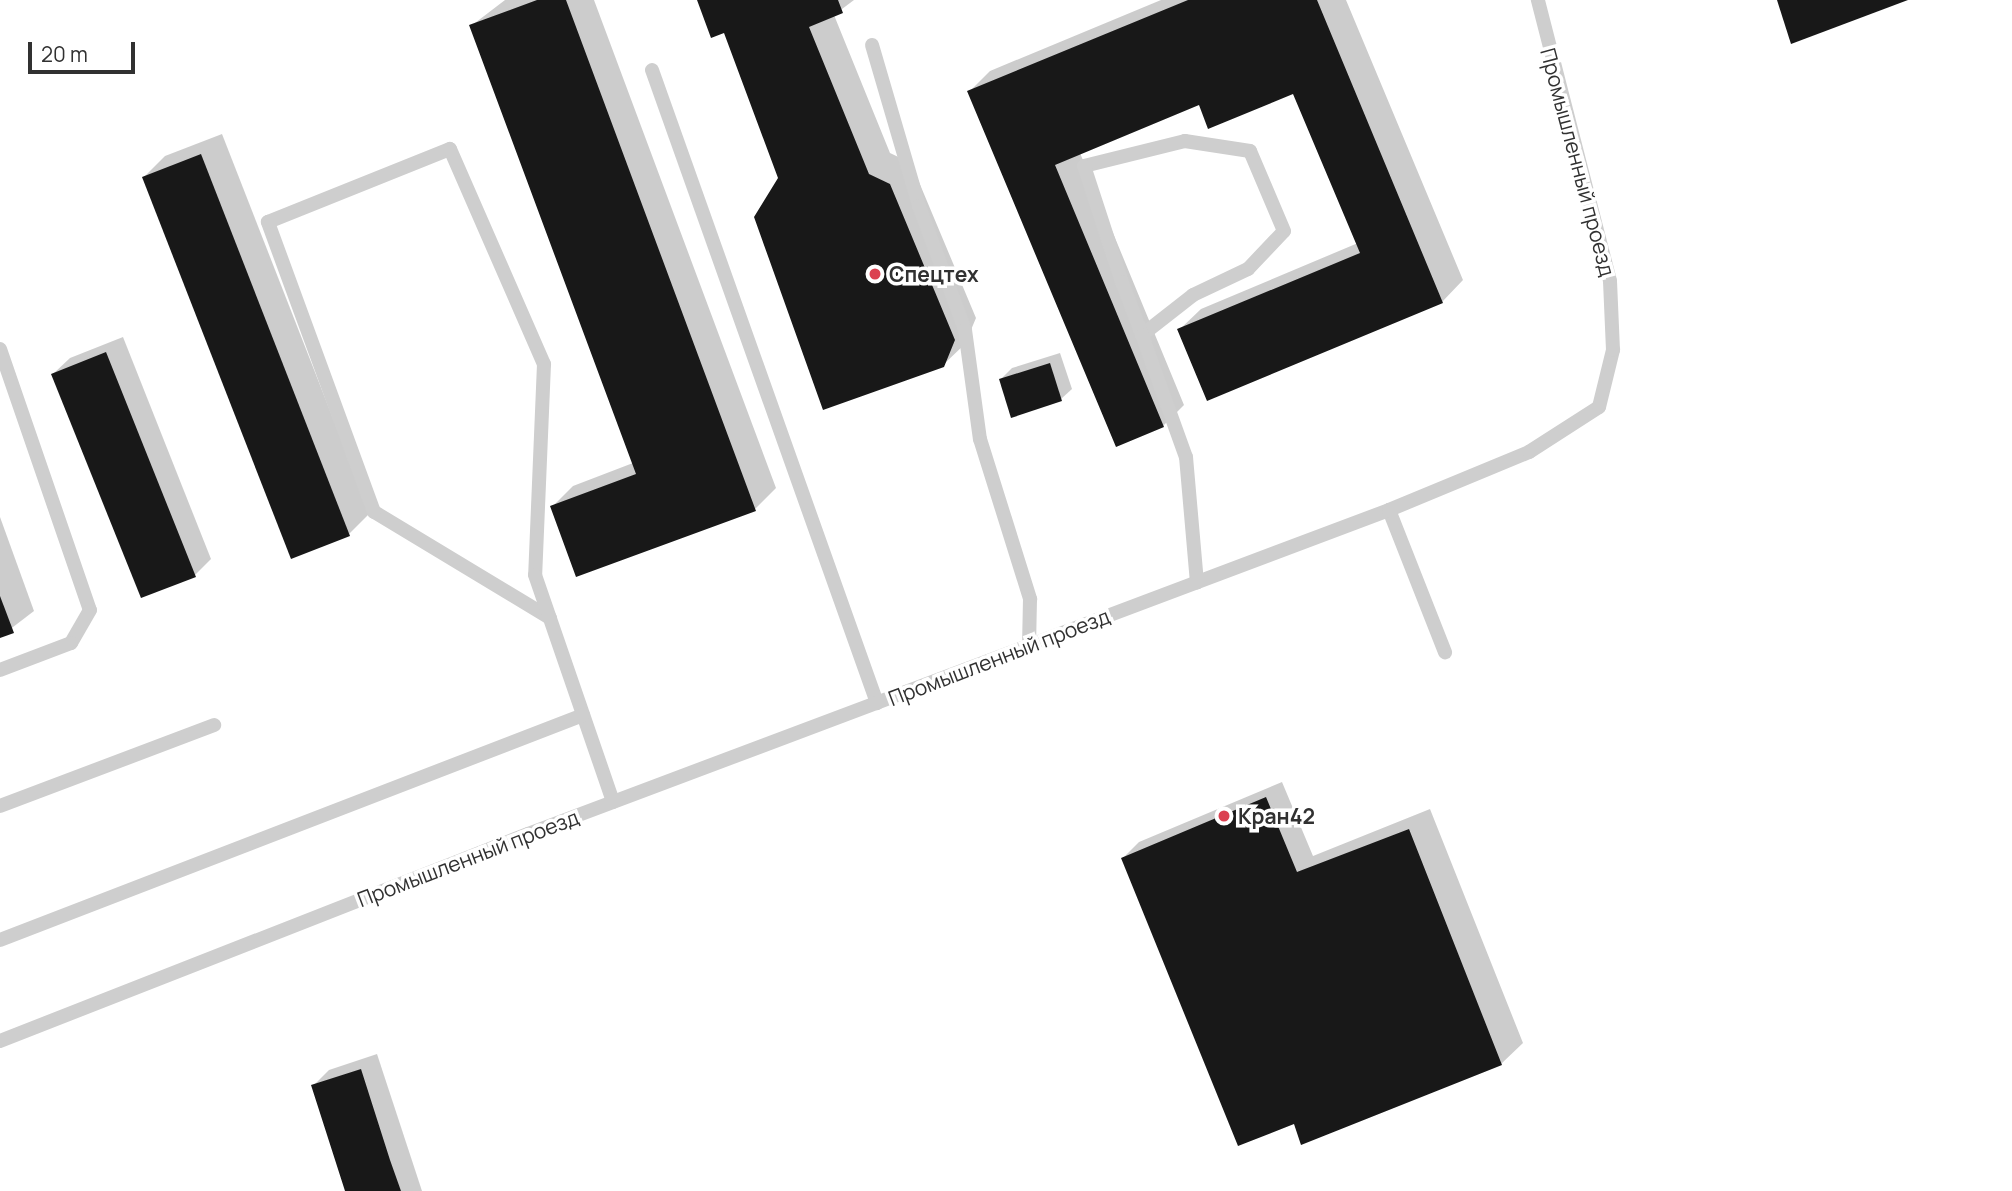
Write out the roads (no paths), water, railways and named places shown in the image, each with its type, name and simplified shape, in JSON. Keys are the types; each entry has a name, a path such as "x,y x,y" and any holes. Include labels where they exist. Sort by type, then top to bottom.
{"lane":[{"name":"Промышленный проезд","path":"0,1041 613,802 1390,510 1529,452 1599,407 1612,350 1610,281 1538,0"},
{"path":"872,45 919,206 965,330 980,439 1030,599 1029,646"},
{"path":"652,70 877,703"},
{"path":"1142,335 1193,295 1248,269 1284,231 1250,151 1185,141 1084,166 1142,335 1186,457 1197,583"},
{"path":"550,618 373,512 268,222 450,149 544,364 535,575 550,618 613,802"},
{"path":"0,349 90,610 71,643 0,670"},
{"path":"1390,510 1445,652"},
{"path":"0,940 583,715"},
{"path":"0,806 214,724"}],"place":[{"name":"Спецтех","path":"875,274"},
{"name":"Кран42","path":"1224,816"}]}
